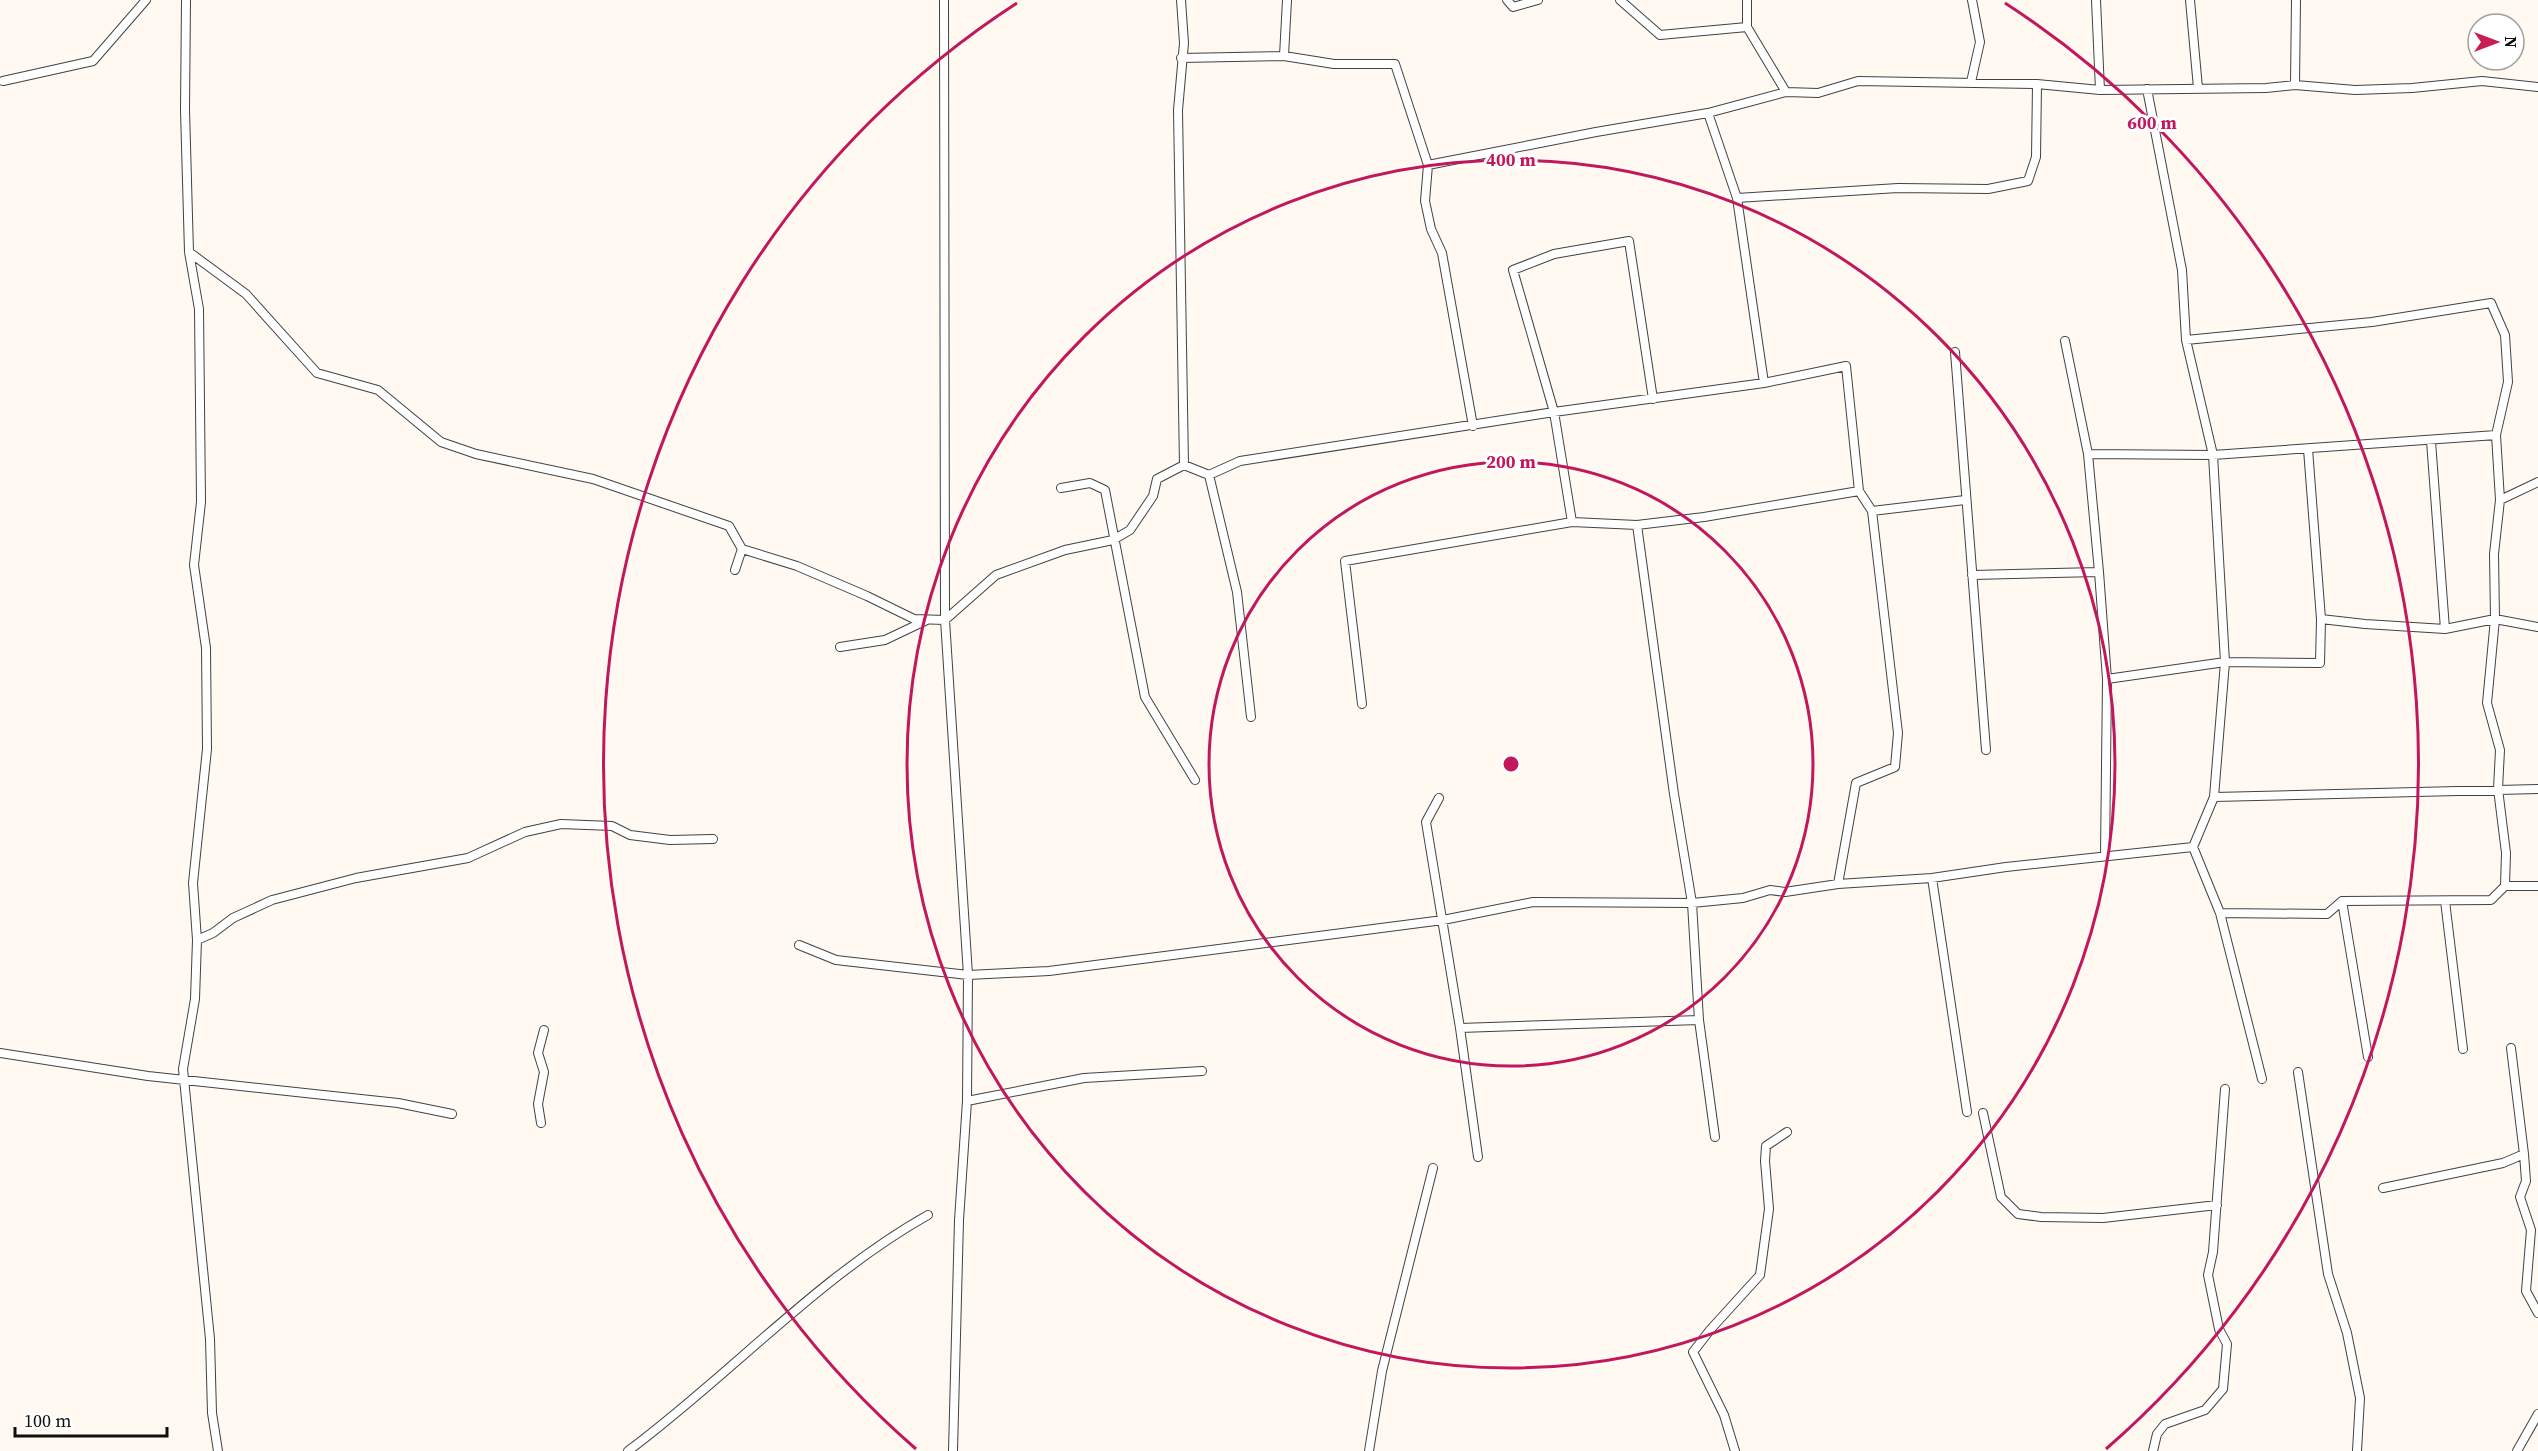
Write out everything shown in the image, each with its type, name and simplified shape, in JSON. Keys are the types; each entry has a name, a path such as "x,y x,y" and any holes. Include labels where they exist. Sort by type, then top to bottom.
{"street":[{"path":"3,81 93,61 146,0"},
{"path":"186,0 185,110 189,252 199,309 201,502 194,565 207,648 207,749 193,883 197,940 195,999 183,1070 210,1339 212,1413 218,1451"},
{"path":"944,0 945,620 968,975 967,1101 958,1220 953,1451"},
{"path":"1181,0 1184,43 1178,110 1184,465"},
{"path":"1284,56 1287,0"},
{"path":"1507,0 1513,7 1538,0"},
{"path":"1620,0 1660,35 1748,27"},
{"path":"1747,0 1748,27 1786,92"},
{"path":"1971,82 1980,42 1972,0"},
{"path":"2096,0 2100,90"},
{"path":"2190,0 2198,88"},
{"path":"2295,85 2296,0"},
{"path":"1181,58 1284,56 1334,64 1395,64 1428,165 1425,201 1431,229 1442,253 1473,426"},
{"path":"1428,165 1708,113 1786,92 1818,93 1858,81 2037,84 2100,90 2266,88 2295,85 2355,90 2482,81 2538,87"},
{"path":"1737,198 1898,189 1988,189 2028,181 2036,157 2037,84"},
{"path":"2147,89 2182,270 2186,340 2213,455 2225,662 2214,797 2193,847 2220,913 2262,1079"},
{"path":"1708,113 1737,198 1764,383"},
{"path":"1572,522 1554,412 1513,270 1554,254 1629,241 1653,399"},
{"path":"189,252 246,294 317,373 378,390 441,442 476,454 593,479 729,526 742,549 797,566 914,619 928,620 945,620 996,575 1065,550 1113,540 1130,530 1153,496 1156,479 1184,465 1209,474 1240,461 1554,412 1764,383 1846,366 1859,491 1872,511 1898,733 1895,767 1856,783 1838,884"},
{"path":"2186,340 2372,322 2491,303 2505,334 2508,382 2496,435 2500,500 2494,554 2494,619 2487,704 2500,750 2498,789 2506,852 2505,886 2491,900 2342,901 2327,914 2220,913"},
{"path":"2065,341 2088,454 2099,572 2107,679 2105,856"},
{"path":"1955,352 1986,750"},
{"path":"2088,454 2213,455 2496,435"},
{"path":"2432,441 2445,629"},
{"path":"2107,679 2225,662 2320,663 2321,618 2308,449"},
{"path":"1209,474 1238,592 1251,717"},
{"path":"2500,500 2538,482"},
{"path":"1061,488 1090,483 1105,490 1144,697 1195,780"},
{"path":"1362,704 1345,561 1572,522 1637,525 1704,517 1859,491"},
{"path":"1872,511 1965,500"},
{"path":"1637,525 1674,794 1692,903 1699,1020 1715,1137"},
{"path":"735,570 742,549"},
{"path":"1972,574 2099,572"},
{"path":"2321,618 2365,624 2445,629 2494,619 2538,627"},
{"path":"840,647 885,640 928,620"},
{"path":"2214,797 2538,789"},
{"path":"1439,798 1426,822 1460,1028 1478,1157"},
{"path":"197,940 213,933 233,918 272,900 356,878 468,858 525,832 561,824 612,826 630,835 670,840 713,839"},
{"path":"799,945 836,960 968,975 1049,971 1443,920 1533,902 1692,903 1743,898 1770,890 1785,892 1838,884 1932,878 2193,847"},
{"path":"1932,878 1967,1112"},
{"path":"2505,886 2538,886"},
{"path":"2342,901 2368,1057"},
{"path":"2445,901 2463,1049"},
{"path":"1460,1028 1699,1020"},
{"path":"541,1123 538,1104 544,1072 538,1053 544,1030"},
{"path":"2511,1048 2526,1181 2520,1197 2531,1230 2526,1291 2538,1313"},
{"path":"0,1053 184,1080 398,1103 453,1114"},
{"path":"967,1101 1084,1078 1202,1071"},
{"path":"2298,1072 2328,1274 2347,1333 2360,1398 2357,1451"},
{"path":"2153,1451 2157,1434 2165,1424 2205,1410 2223,1389 2227,1344 2219,1329 2208,1275 2213,1252 2225,1089"},
{"path":"1983,1113 2001,1197 2018,1214 2041,1217 2103,1218 2217,1205"},
{"path":"1736,1451 1724,1415 1693,1352 1710,1329 1760,1275 1769,1209 1766,1146 1787,1132"},
{"path":"2383,1188 2503,1163 2524,1154"},
{"path":"1370,1451 1382,1371 1433,1168"},
{"path":"628,1451 661,1426 828,1285 896,1233 928,1215"},
{"path":"2517,1451 2538,1414"}]}
